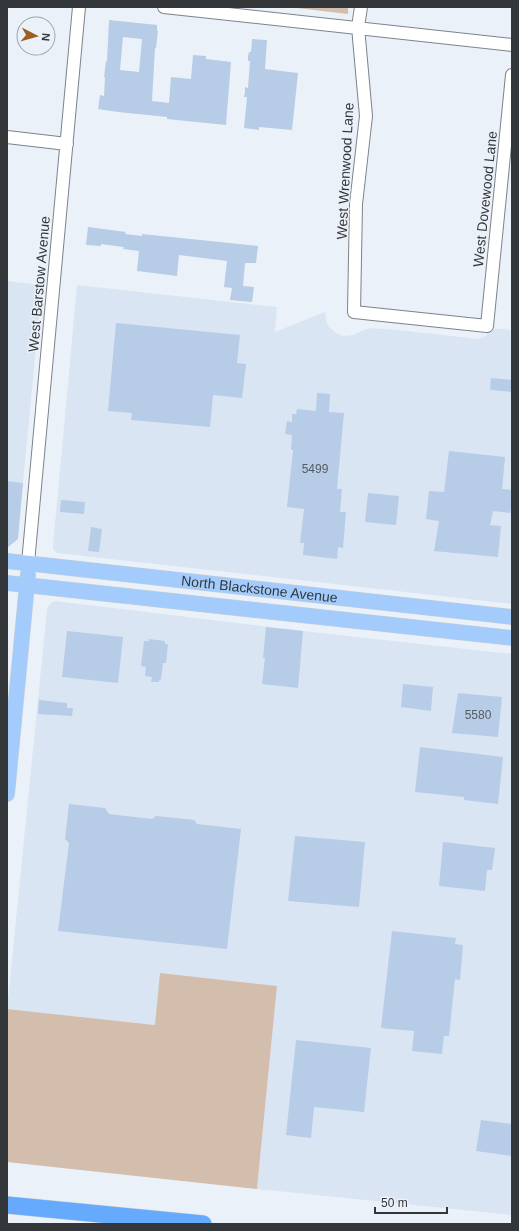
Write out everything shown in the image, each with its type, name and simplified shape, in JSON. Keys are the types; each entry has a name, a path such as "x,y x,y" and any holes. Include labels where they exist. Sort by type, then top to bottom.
{"highway":[{"path":"7,1205 203,1224"}],"main road":[{"name":"North Blackstone Avenue","path":"7,561 512,617"},
{"path":"7,794 28,563"},
{"name":"North Blackstone Avenue","path":"7,582 512,638"}],"street":[{"name":"West Barstow Avenue","path":"28,563 79,7"},
{"path":"164,7 512,45"},
{"name":"West Wrenwood Lane","path":"361,7 358,27 366,116 356,204 354,312 487,326"},
{"name":"West Dovewood Lane","path":"487,326 512,75"},
{"path":"7,138 67,144"}],"shaded area":[{"path":"288,7 348,7 348,14"},
{"path":"7,281 42,285 23,483 7,481"},
{"path":"77,285 277,307 275,332 325,312 329,327 342,336 353,335 370,328 478,339 486,336 489,328 512,330 512,604 57,553 53,549 53,546"},
{"path":"55,601 512,654 512,1215 257,1189 277,987 155,1025 7,1009 47,609 51,603"},
{"path":"160,973 277,986 257,1189 7,1162 7,1009 155,1025"}],"building":[{"path":"109,20 157,25 158,31 155,48 152,101 169,103 171,77 191,79 193,55 206,56 206,59 231,62 226,125 167,119 167,117 98,109 100,95 104,96 104,77 107,61","holes":["123,37 142,39 139,72 120,70"]},
{"path":"252,39 267,40 265,69 298,73 292,130 259,127 259,130 244,128 247,97 244,97 245,87 248,88 250,61 248,61 248,56 249,52 251,52"},
{"path":"88,227 126,232 125,234 142,236 142,234 258,246 256,263 245,263 243,286 254,287 252,302 230,300 232,288 224,287 227,261 179,255 177,276 137,271 139,251 123,249 124,247 101,244 101,246 86,245"},
{"path":"116,323 240,335 237,363 246,364 242,398 213,395 210,427 131,420 132,413 108,411"},
{"path":"491,378 512,380 512,392 490,390"},
{"path":"317,393 330,394 329,412 344,413 337,489 342,489 340,512 346,512 343,548 338,547 337,559 303,555 304,543 300,543 304,509 287,507 293,450 291,450 292,435 285,434 287,421 292,422 292,414 296,414 297,409 316,411"},
{"path":"449,451 505,457 502,489 512,490 510,513 493,511 490,525 501,526 498,557 434,551 439,521 426,519 429,491 444,492"},
{"path":"7,481 23,483 18,539 7,548"},
{"path":"368,493 399,496 396,525 365,522"},
{"path":"61,500 85,502 84,514 60,512"},
{"path":"91,527 102,529 99,552 88,551"},
{"path":"266,627 303,631 298,688 262,684"},
{"path":"67,631 123,637 118,683 62,677"},
{"path":"149,639 165,641 165,644 168,644 166,663 163,663 161,679 158,682 151,682 152,677 145,676 146,667 141,666 144,641 149,641"},
{"path":"403,684 433,687 431,711 401,707"},
{"path":"458,693 502,697 498,737 452,733"},
{"path":"39,700 67,703 67,708 73,708 72,716 38,714"},
{"path":"420,747 503,757 498,804 464,800 464,797 415,792"},
{"path":"69,804 105,808 109,814 152,819 156,816 194,820 197,824 241,829 227,949 58,931 69,843 65,839"},
{"path":"295,836 365,842 359,907 288,901"},
{"path":"443,842 495,848 492,870 487,870 485,891 439,886"},
{"path":"392,931 456,938 455,944 463,945 460,980 455,979 449,1036 444,1036 442,1054 412,1051 414,1031 381,1028"},
{"path":"296,1040 371,1048 364,1112 314,1107 311,1138 286,1135"},
{"path":"481,1120 512,1124 512,1156 476,1151"}]}
